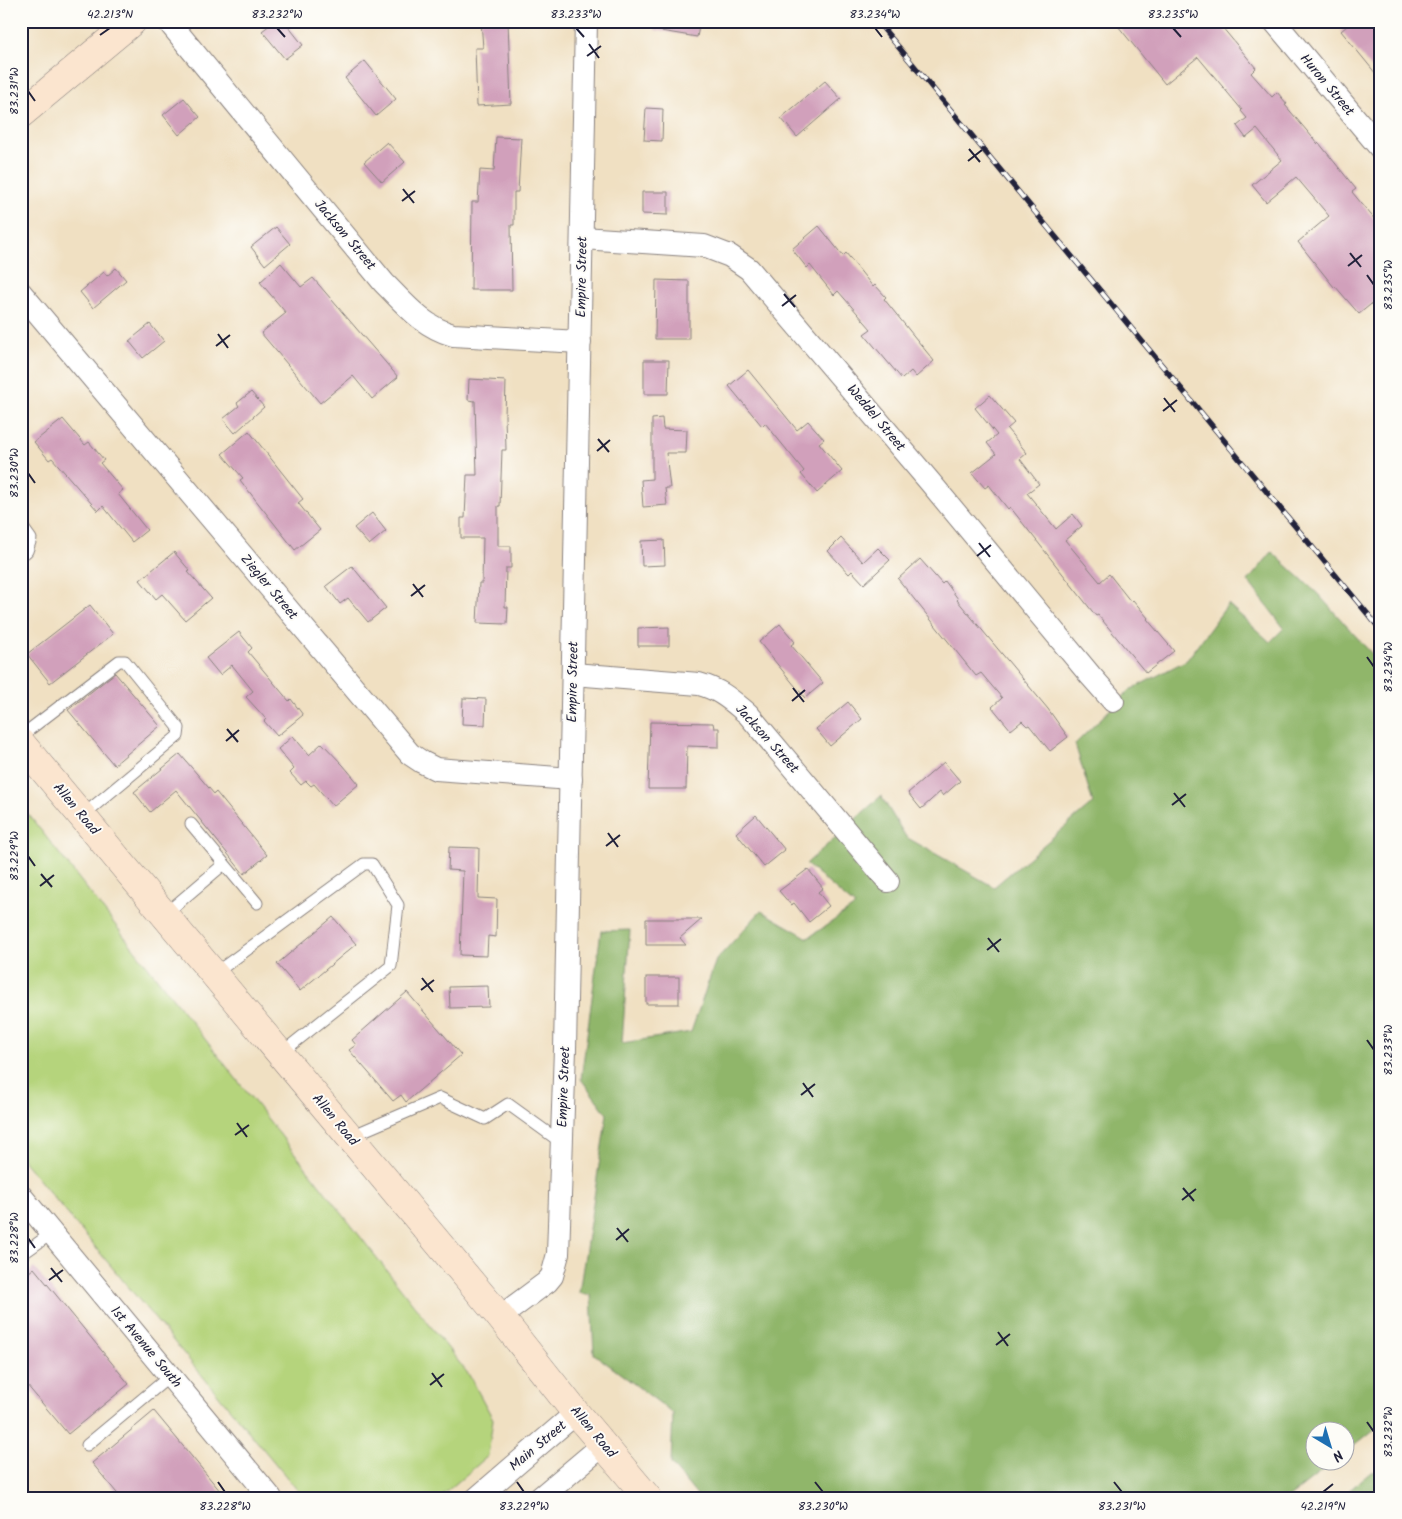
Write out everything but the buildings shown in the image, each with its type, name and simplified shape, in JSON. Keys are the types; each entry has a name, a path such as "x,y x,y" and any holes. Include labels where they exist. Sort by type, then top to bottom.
{"main road":[{"path":"21,114 124,24"},
{"name":"Allen Road","path":"21,743 500,1317 576,1413 648,1498"}],"street":[{"name":"Jackson Street","path":"168,21 384,283 421,320 439,330 453,334 580,342"},
{"name":"Empire Street","path":"500,1317 547,1282 552,1276 558,1254 565,1050 586,21"},
{"name":"Huron Street","path":"1274,21 1381,149"},
{"name":"Weddel Street","path":"582,238 704,246 730,256 749,269 1113,701"},
{"name":"Ziegler Street","path":"21,293 410,754 436,768 570,779"},
{"name":"Jackson Street","path":"573,674 699,684 722,692 748,714 888,881"},
{"name":"1st Avenue South","path":"21,1196 271,1498"},
{"name":"Main Street","path":"477,1498 576,1413"},
{"path":"540,1498 603,1445"}],"lane":[{"path":"21,525 31,539 27,551 21,556"},
{"path":"21,736 119,661 125,661 179,728 178,736 82,816"},
{"path":"191,824 257,903"},
{"path":"164,915 224,864"},
{"path":"214,974 364,864 372,864 398,905 391,966 280,1054"},
{"path":"349,1137 440,1098 485,1119 508,1104 562,1143"},
{"path":"21,1255 52,1233"},
{"path":"87,1445 170,1376"}],"green space":[{"path":"1272,552 1317,593 1381,664 1381,1424 1354,1446 1354,1422 1304,1422 1304,1472 1321,1472 1288,1498 699,1498 671,1464 673,1413 594,1354 591,1295 579,1293 607,1114 581,1079 601,931 630,930 622,1043 691,1032 716,960 761,911 808,938 855,906 806,864 881,796 906,837 994,887 1093,803 1075,744 1130,690 1187,660 1228,604 1270,642 1284,628 1248,581"},
{"path":"21,805 469,1375 493,1419 488,1456 439,1498 304,1498 21,1158"},
{"path":"1381,1471 1381,1498 1340,1498 1371,1472"}],"railway":[{"path":"877,21 1381,630"}]}
